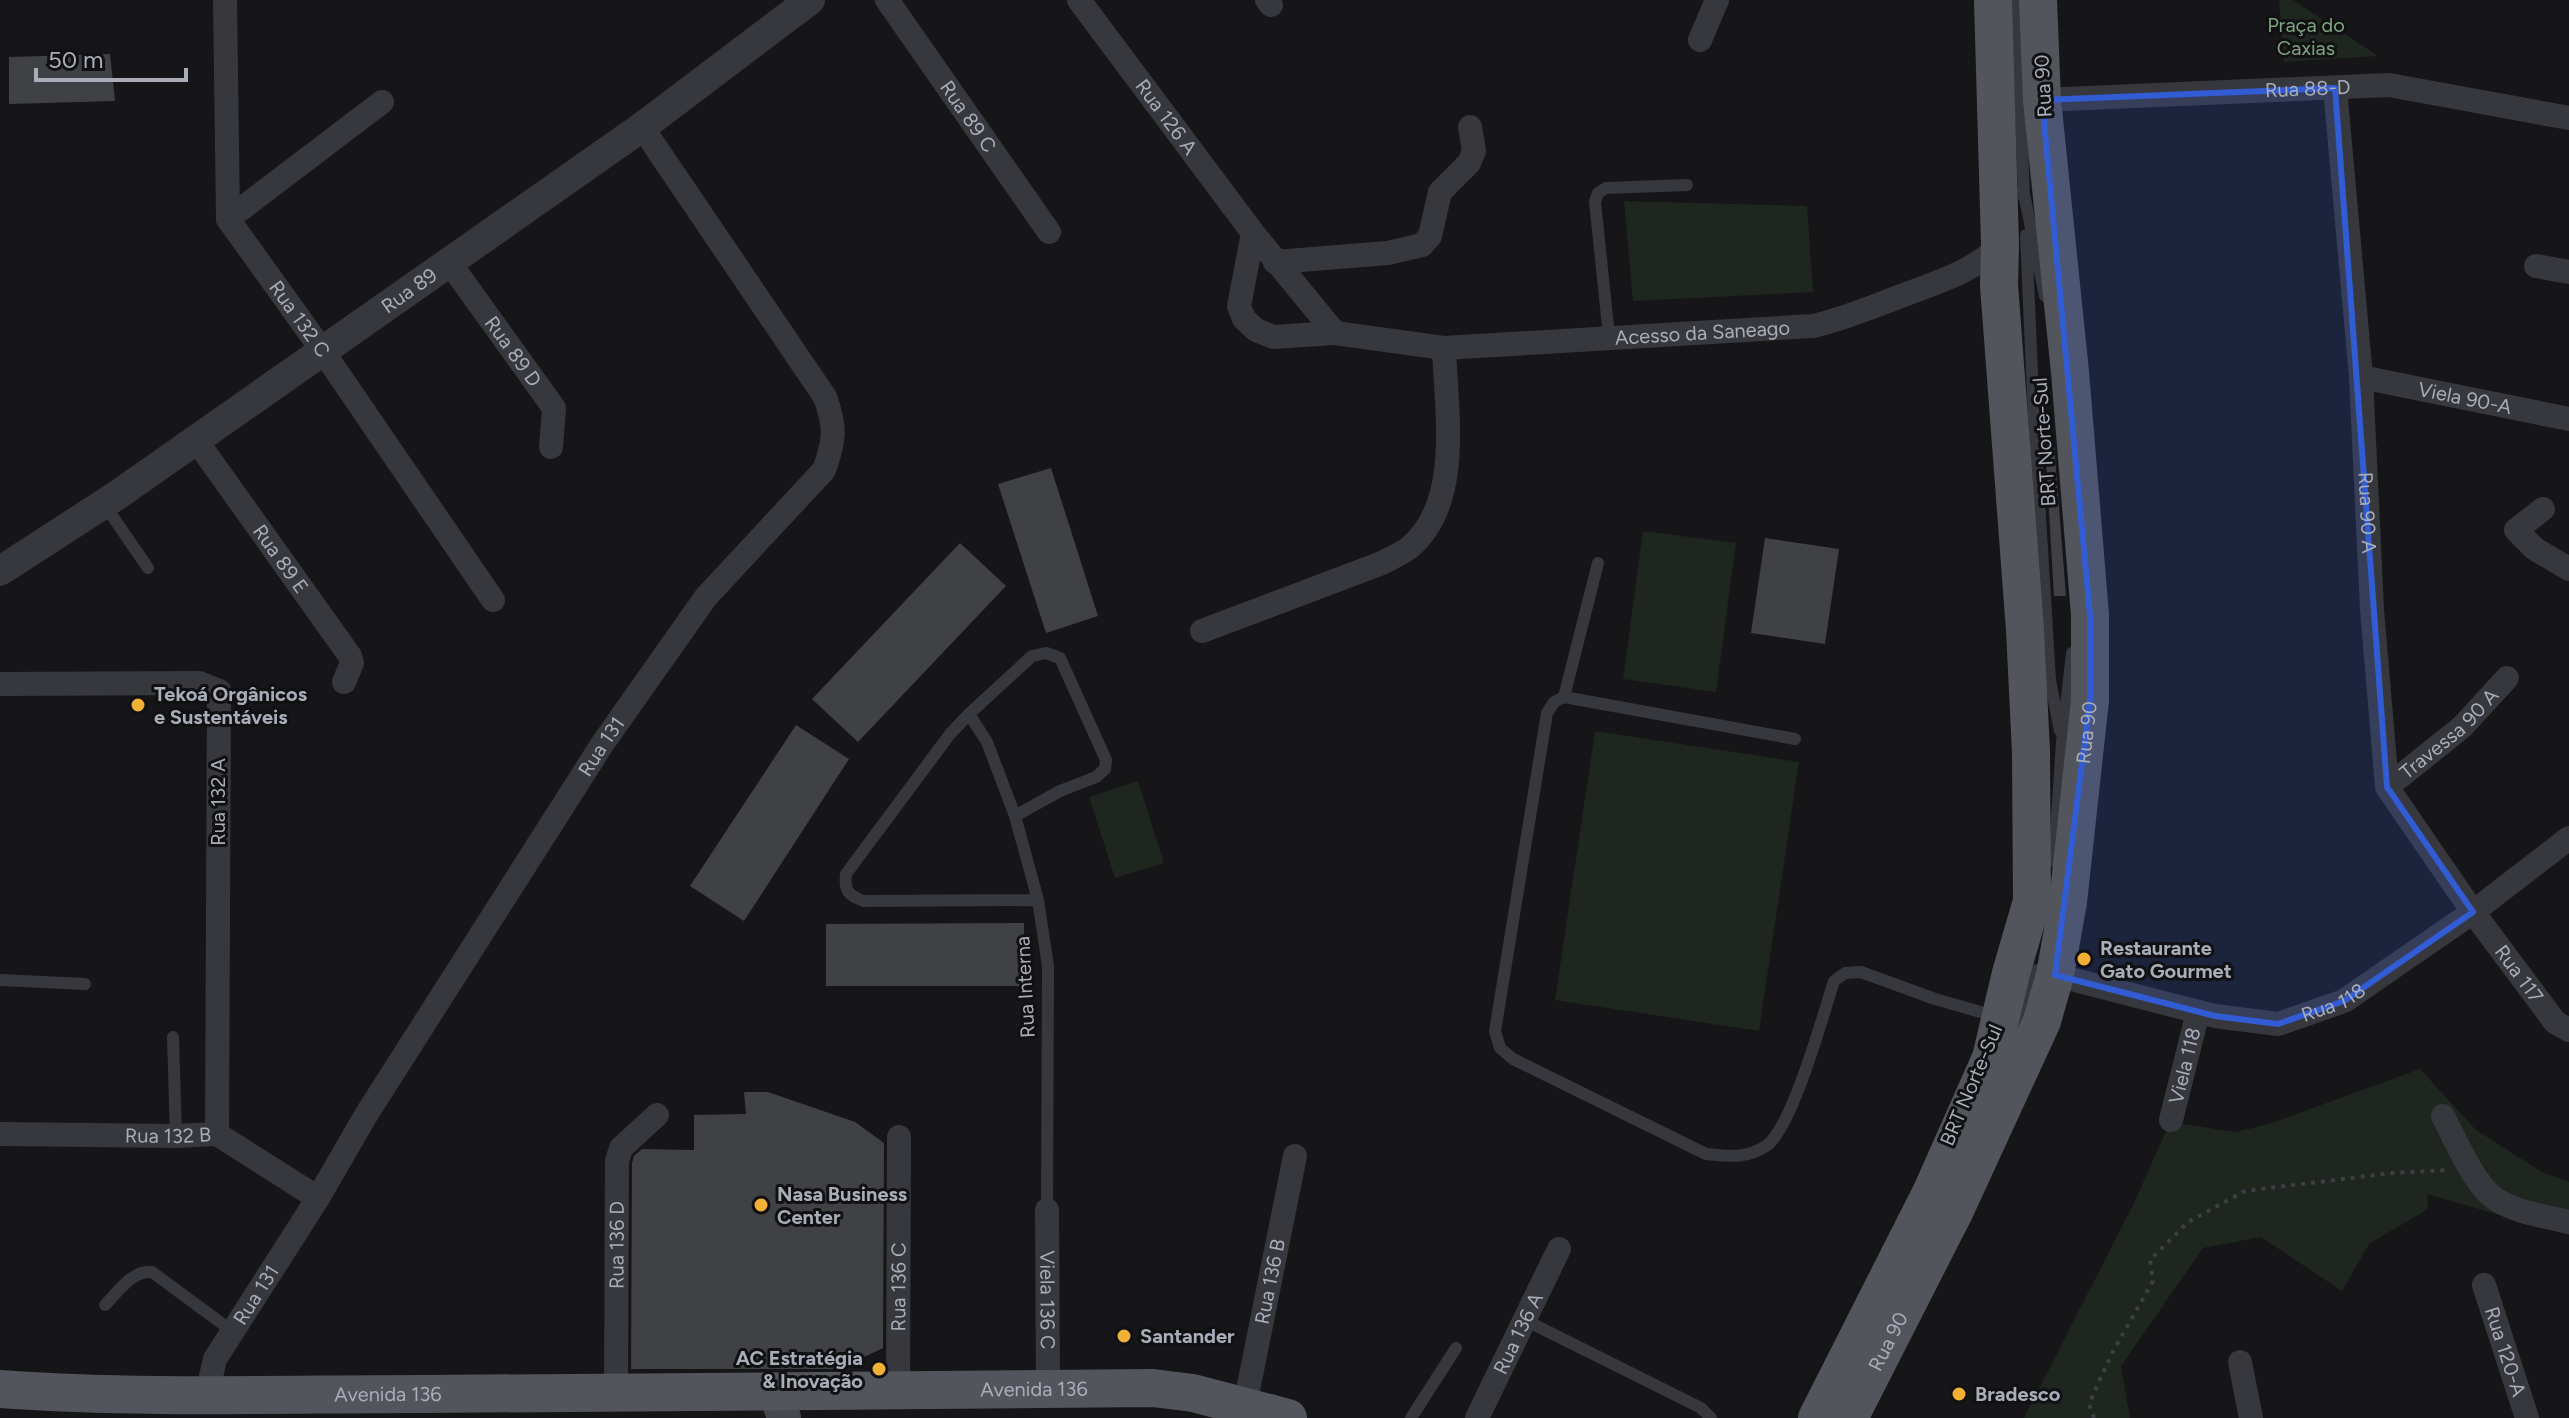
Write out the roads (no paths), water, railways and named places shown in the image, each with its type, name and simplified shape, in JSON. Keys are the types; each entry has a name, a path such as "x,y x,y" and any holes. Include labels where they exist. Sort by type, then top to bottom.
{"main road":[{"name":"Rua 90","path":"1849,1418 1955,1210 2042,1021 2035,971 2032,901 2031,752 1999,285 1993,0"},
{"name":"Rua 90","path":"1817,1418 1932,1191 1991,1058 2068,902 2090,700 2090,615 2070,372 2042,100 2038,0"},
{"path":"1794,1418 1937,1139 1991,1015 2035,971"},
{"path":"1879,1418 1981,1217 2042,1021"},
{"name":"Avenida 136","path":"0,1389 207,1394 669,1393 779,1405 898,1389 1153,1388 1193,1393 1288,1418"},
{"path":"481,1418 489,1411 653,1407 669,1393"}],"street":[{"path":"225,0 228,219"},
{"name":"Rua 89 C","path":"887,0 1049,232"},
{"name":"Rua 126 A","path":"1079,0 1253,233"},
{"path":"1700,40 1717,0"},
{"name":"Rua 89","path":"0,571 104,504 642,127 791,5"},
{"name":"Rua 88-D","path":"2042,100 2389,85 2569,118"},
{"name":"Rua 90 A","path":"2335,88 2361,377 2372,609 2387,787 2473,912"},
{"path":"228,219 382,102"},
{"name":"Rua 131","path":"207,1394 215,1359 232,1331 603,743 706,597 824,470 833,445 834,421 825,397 642,127"},
{"path":"1275,262 1388,253 1422,245 1430,236 1440,192 1469,163 1474,151 1470,127"},
{"name":"Rua 132 C","path":"228,219 493,600"},
{"path":"1253,233 1335,333"},
{"name":"Acesso da Saneago","path":"1253,233 1239,306 1244,319 1256,330 1273,337 1335,333 1444,348 1813,326 1839,320 1952,277 1988,257 2000,245"},
{"name":"Rua 89 D","path":"449,262 554,408 551,447"},
{"path":"2536,266 2569,272"},
{"name":"Acesso da Saneago","path":"1952,277 1991,279 1999,285"},
{"path":"1202,631 1382,563 1409,547 1435,517 1448,476 1444,348"},
{"name":"Viela 90-A","path":"2361,377 2569,419"},
{"name":"Rua 89 E","path":"196,440 350,656 352,663 344,682"},
{"path":"2543,509 2516,530 2535,549 2569,569"},
{"name":"Travessa 90 A","path":"2387,787 2462,727 2507,678"},
{"name":"Rua 132 A","path":"0,684 199,683 219,691 217,1134"},
{"name":"Rua 118","path":"2035,971 2198,1012 2278,1024 2344,1001 2473,912 2569,838"},
{"name":"Rua 117","path":"2473,912 2555,1022 2569,1030"},
{"name":"Viela 118","path":"2171,1120 2198,1012"},
{"name":"Rua 136 D","path":"616,1393 617,1161 621,1148 657,1115"},
{"path":"2443,1116 2470,1168 2493,1198 2513,1209 2569,1222"},
{"name":"Rua 132 B","path":"0,1134 217,1134 318,1198"},
{"name":"Rua 136 C","path":"898,1389 899,1137"},
{"name":"Rua 136 B","path":"1245,1405 1295,1156"},
{"name":"Viela 136 C","path":"1047,1210 1048,1389"},
{"name":"Rua 136 A","path":"1477,1418 1559,1249"},
{"name":"Rua 120-A","path":"2484,1285 2527,1418"},
{"path":"2240,1362 2251,1418"}],"lane":[{"name":"BRT Norte-Sul","path":"2017,0 2034,418 2050,680 2062,742"},
{"path":"1609,336 1595,202 1598,193 1606,188 1687,185"},
{"name":"BRT Norte-Sul","path":"2023,189 2048,312"},
{"name":"BRT Norte-Sul","path":"2054,342 2060,373 2072,560"},
{"path":"104,504 148,568"},
{"path":"1564,697 1598,563"},
{"name":"BRT Norte-Sul","path":"2053,874 2062,742 2074,633"},
{"path":"1015,816 1060,791 1096,777 1105,769 1106,760 1060,658 1046,653 1032,656 950,734 846,874 844,886 851,897 864,901 1038,900"},
{"path":"1795,739 1564,697 1554,702 1547,713 1495,1031 1500,1048 1513,1059 1706,1154 1739,1157 1768,1145 1787,1118 1834,981 1845,973 1861,972 1991,1015"},
{"name":"Rua Interna","path":"969,714 987,742 998,770 1015,816 1038,900 1048,966 1047,1210"},
{"name":"BRT Norte-Sul","path":"2010,1048 2035,971"},
{"path":"0,980 85,984"},
{"path":"173,1037 176,1136"},
{"path":"105,1305 134,1275 143,1271 152,1272 232,1331"},
{"path":"1525,1320 1701,1408 1711,1418"},
{"path":"1411,1418 1456,1348"}],"place":[{"name":"Tekoá Orgânicos e Sustentáveis","path":"138,705"},
{"name":"Restaurante Gato Gourmet","path":"2084,959"},
{"name":"Nasa Business Center","path":"761,1205"},
{"name":"Santander","path":"1124,1336"},
{"name":"AC Estratégia & Inovação","path":"879,1369"},
{"name":"Bradesco","path":"1959,1394"}],"park label":[{"name":"Praça do Caxias","path":"2306,36"}]}
